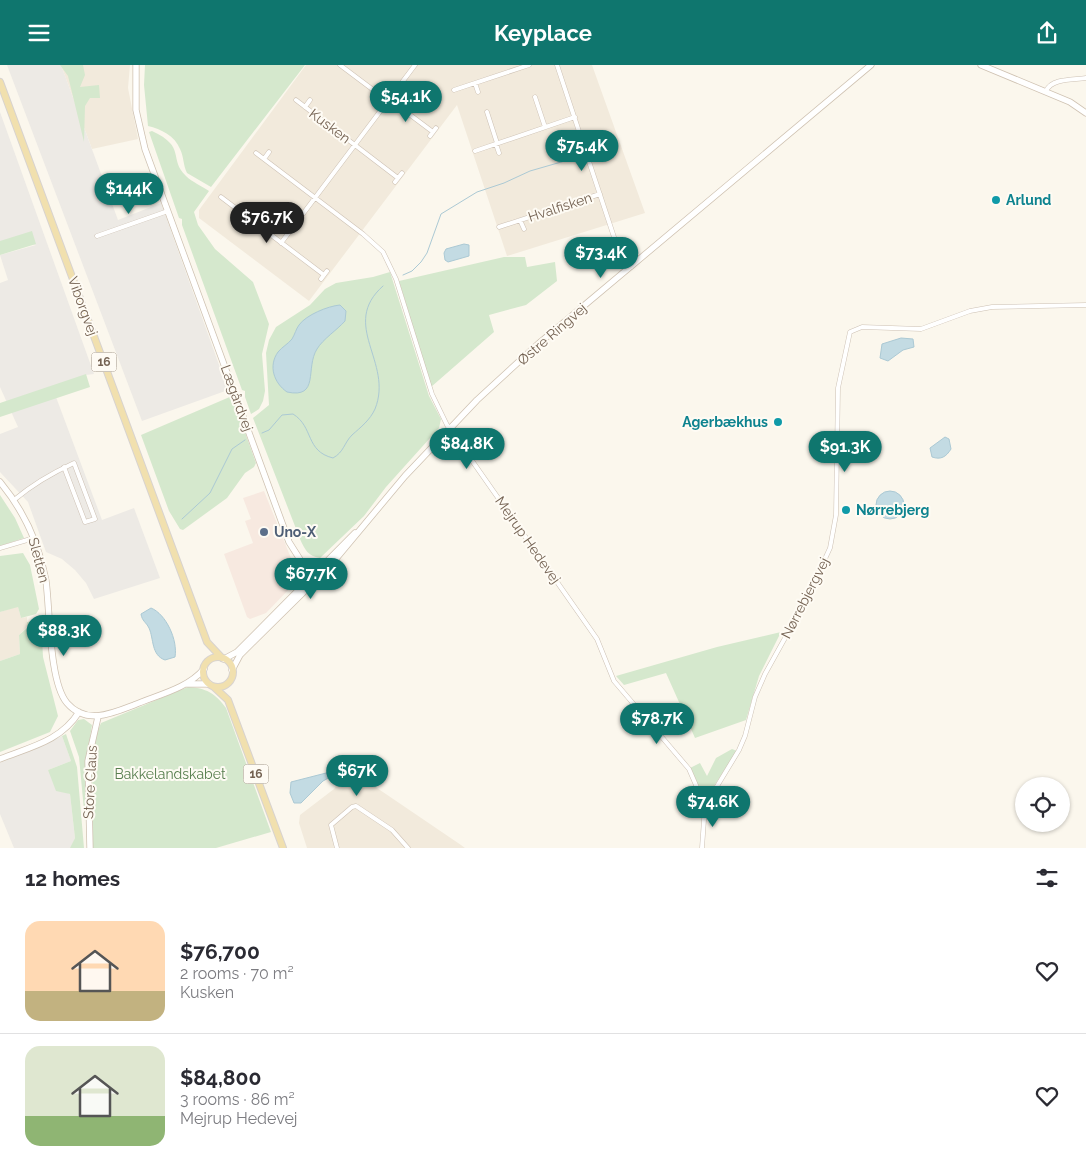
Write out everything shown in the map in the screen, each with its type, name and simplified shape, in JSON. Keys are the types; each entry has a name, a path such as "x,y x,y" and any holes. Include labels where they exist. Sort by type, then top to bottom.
{"main road":[{"name":"Viborgvej","path":"0,82 207,642 223,659"},
{"name":"Viborgvej","path":"205,666 207,642"},
{"path":"205,666 213,659 223,659"},
{"name":"16","path":"223,659 232,670 228,700"},
{"name":"16","path":"205,666 204,677 228,700 284,848"},
{"path":"212,685 223,686 230,681"}],"street":[{"name":"Lægårdvej","path":"136,65 136,110 140,131 168,211 289,542 301,561 319,578"},
{"path":"341,65 431,134 436,128"},
{"name":"Kusken","path":"281,243 415,65"},
{"path":"454,90 528,65"},
{"name":"Hvalfisken","path":"557,65 615,240 631,267"},
{"name":"Østre Ringvej","path":"232,670 240,655 319,578 449,428 537,345 872,65"},
{"path":"981,65 1046,91 1070,102 1086,113"},
{"path":"1046,91 1049,85 1056,82 1086,78"},
{"path":"474,83 478,92"},
{"path":"535,97 545,127"},
{"name":"Kusken","path":"296,100 398,177"},
{"name":"Kusken","path":"305,107 310,100"},
{"path":"487,112 499,153"},
{"path":"475,151 575,117"},
{"path":"264,159 270,152"},
{"path":"256,153 315,197"},
{"path":"395,182 402,173"},
{"name":"Hvalfisken","path":"499,227 600,194"},
{"path":"221,197 324,275"},
{"name":"Mejrup Hedevej","path":"315,197 363,234 378,248 390,264 432,395 449,428 597,639 614,681 689,769 705,806"},
{"path":"97,236 168,211"},
{"name":"Hvalfisken","path":"520,220 524,229"},
{"name":"Nørrebjergvej","path":"702,848 705,806 739,750 745,736 755,697 765,673 808,595 830,548 836,515 838,388 850,332 862,327 921,329 970,311 992,307 1086,305"},
{"path":"14,500 39,480 64,467 74,463 94,519 86,522 64,467"},
{"name":"Sletten","path":"0,482 14,500 34,537 45,578 53,652 60,688 68,704 79,712"},
{"name":"Østre Ringvej","path":"223,659 244,646 314,573 364,525"},
{"path":"0,548 34,537"},
{"path":"0,759 57,736 66,730 79,712 98,717 109,715 185,684 205,666"},
{"path":"185,684 212,685"},
{"name":"Store Claus","path":"90,848 88,761 98,717"},
{"path":"337,848 331,825 352,807 356,806 392,830 408,848"}],"shaded area":[{"path":"7,65 61,65 118,220 161,203 228,390 142,421"},
{"path":"61,65 130,65 128,88 138,139 92,149"},
{"path":"306,65 592,65 645,213 507,256 457,105 309,301 199,218 199,210"},
{"path":"0,112 94,374 86,375 53,389 102,520 134,508 160,578 94,599 86,583 75,570 62,559 46,552 28,502 0,472 0,434 18,427 0,387 0,283 8,280 0,255 36,245 0,241"},
{"path":"264,491 297,573 297,581 266,613 250,619 247,617 224,554 253,543 245,521 251,519 243,498"},
{"path":"18,607 21,618 27,617 27,627 19,635 20,654 0,661 0,612"},
{"path":"62,736 71,761 48,770 63,791 70,794 75,838 72,846 70,848 14,848 0,814 0,763"},
{"path":"349,769 465,848 307,848 299,823 300,815 334,789"}],"green space":[{"path":"60,65 83,65 85,75 80,87 99,85 100,98 90,98 85,106 84,142 68,76"},
{"path":"145,65 305,65 211,187 187,173 180,149 175,140 163,131 148,126 144,85"},
{"path":"152,131 170,142 178,164 186,176 209,191 194,212 198,225 215,249 253,282 269,324 262,354 265,391 263,401 259,409 251,414 245,397 245,391 242,390 182,225 182,219 179,218 149,132"},
{"path":"32,231 36,244 0,255 0,241"},
{"path":"504,257 525,257 527,267 555,262 557,281 526,305 489,315 494,332 431,387 399,281"},
{"path":"390,272 429,396 441,419 439,428 386,487 364,516 320,558 316,557 307,552 300,539 253,418 269,405 266,353 269,340 276,327 310,305 325,289 336,283 373,277"},
{"path":"86,374 90,387 0,417 0,403"},
{"path":"232,396 256,463 254,467 245,473 227,498 183,530 180,529 169,511 141,435"},
{"path":"0,495 15,518 24,538 0,546"},
{"path":"23,553 30,565 39,609 36,614 21,618 18,607 0,612 0,556"},
{"path":"41,620 43,657 58,716 50,732 0,752 0,661 20,654 19,635 27,628 27,622"},
{"path":"781,632 759,676 746,720 695,738 666,673 624,685 616,676 717,647"},
{"name":"Bakkelandskabet","path":"188,687 210,692 226,708 271,832 216,848 93,848 89,801 91,768 96,737 101,723"},
{"path":"84,719 92,725 85,770 85,821 79,757 70,731 78,720"},
{"path":"66,734 77,767 84,848 70,848 75,838 70,794 56,791 48,770 71,761 62,736"},
{"path":"732,749 737,751 708,795 701,792 690,768 700,763 707,776 716,758"}],"water":[{"path":"464,244 469,245 469,256 448,262 445,260 444,253 446,249"},
{"path":"340,305 346,311 345,321 317,349 308,386 304,391 297,393 287,392 279,384 274,374 273,363 278,352 292,339 302,321 324,309"},
{"path":"901,338 913,339 914,347 903,350 888,361 880,358 882,344"},
{"path":"945,437 949,439 951,449 943,457 932,457 930,448"},
{"path":"890,491 900,495 904,505 900,515 890,519 880,515 876,505 880,495"},
{"path":"151,608 162,616 170,628 175,643 175,657 165,660 160,658 155,651 149,628 141,614"},
{"path":"330,772 332,776 323,781 301,803 294,803 290,793 291,782"}],"waterway":[{"path":"403,275 412,271 427,253 441,214 477,192 504,183 530,171 575,158"},
{"path":"262,433 269,430 282,415 293,414 300,419 318,450 324,455 333,458 339,453 349,438 368,420 375,409 379,392 378,375 366,330 366,315 371,301 383,286"},
{"path":"182,519 210,493 232,449 245,440"}],"place":[{"name":"Arlund","path":"996,200"},
{"name":"Agerbækhus","path":"778,422"},
{"name":"Nørrebjerg","path":"846,510"},
{"name":"Uno-X","path":"264,532"}]}
